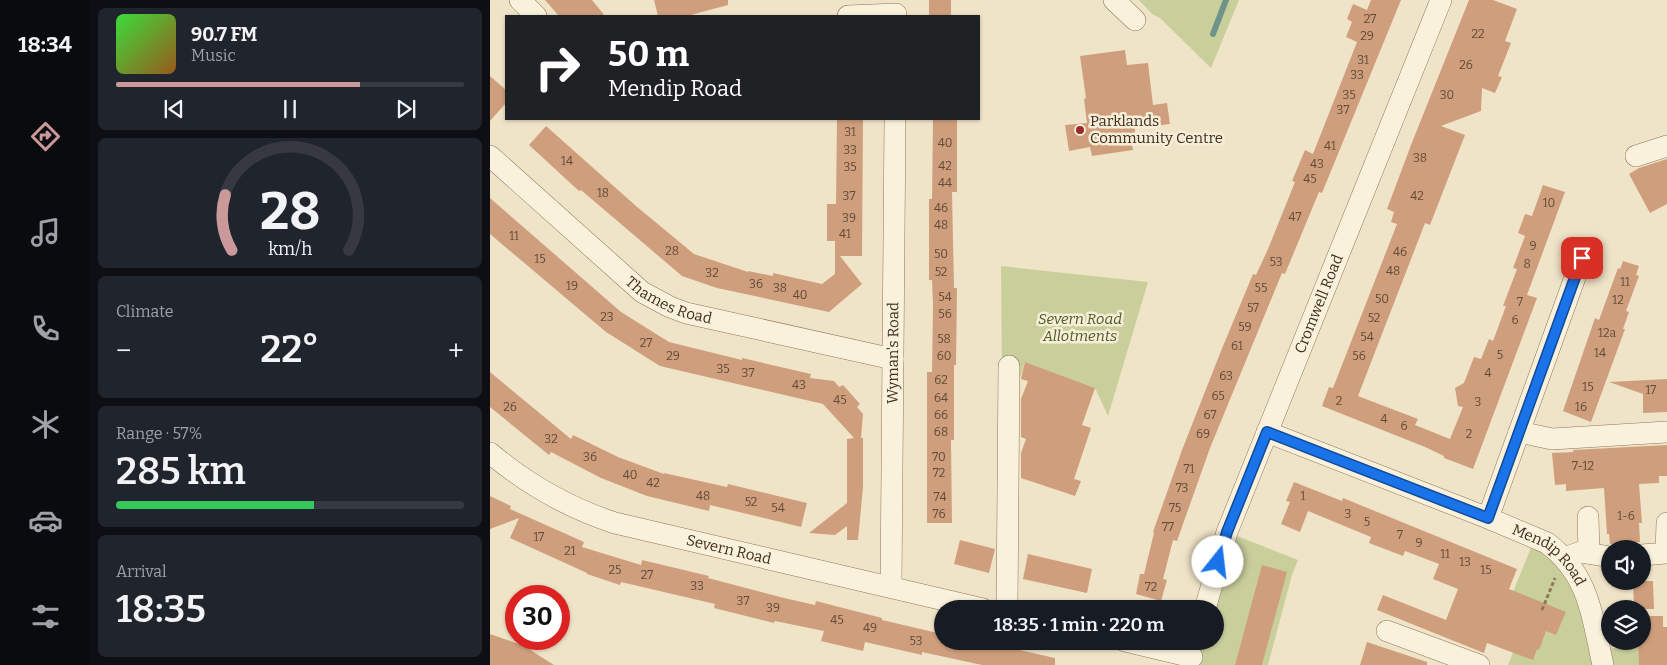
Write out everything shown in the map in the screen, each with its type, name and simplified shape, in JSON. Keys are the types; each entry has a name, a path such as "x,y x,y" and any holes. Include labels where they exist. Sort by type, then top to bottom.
{"street":[{"path":"520,0 535,15"},
{"path":"1114,0 1135,20"},
{"name":"Cromwell Road","path":"1208,600 1227,532 1441,0"},
{"path":"856,15 896,10"},
{"name":"Wyman's Road","path":"891,588 895,120"},
{"path":"1636,156 1667,146"},
{"name":"Thames Road","path":"490,156 642,292 656,300 686,313 893,359"},
{"path":"1488,518 1582,258"},
{"path":"1007,600 1009,366"},
{"name":"Mendip Road","path":"1267,432 1547,543 1564,558 1580,580 1586,594 1603,665"},
{"path":"1519,432 1552,439 1667,432"},
{"name":"Severn Road","path":"490,453 531,484 578,509 609,521 944,600"},
{"path":"1588,517 1589,553"},
{"path":"1651,554 1666,553 1667,523"},
{"path":"1564,558 1581,552 1601,556"},
{"path":"1387,631 1479,665"},
{"path":"1171,650 1192,654"}],"path":[{"path":"1542,610 1564,558"}],"green space":[{"path":"1139,0 1239,0 1211,68"},
{"name":"Severn Road Allotments","path":"1001,266 1148,282 1108,416 1095,388 1025,362 1020,378 1002,371"},
{"path":"1227,532 1298,560 1292,575 1268,665 1189,665 1193,650 1224,650 1224,600 1216,600"},
{"path":"1535,538 1556,549 1599,649 1651,650 1651,647 1667,646 1667,665 1508,665 1523,628 1506,609"}],"building":[{"path":"545,0 592,0 604,15 558,15"},
{"path":"654,0 728,0 728,5 691,15 658,15"},
{"path":"929,0 951,0 951,15 929,15"},
{"path":"1371,0 1401,0 1322,193 1319,192 1285,274 1282,273 1210,448 1177,541 1173,540 1163,579 1167,580 1161,600 1136,594 1140,574 1144,574 1153,532 1182,450 1221,351 1253,274 1256,275 1268,249 1295,182 1292,181 1305,150 1313,154 1357,42 1346,37 1352,22 1347,19 1353,4 1367,10"},
{"path":"1469,0 1493,0 1517,9 1505,41 1511,43 1498,76 1502,77 1495,93 1482,88 1481,111 1441,126 1465,135 1430,225 1425,223 1358,396 1418,419 1415,425 1450,439 1463,407 1458,406 1455,388 1464,383 1474,357 1481,359 1489,339 1493,341 1506,306 1503,306 1517,269 1513,268 1525,236 1518,233 1525,214 1532,216 1543,185 1565,192 1527,295 1537,298 1473,469 1444,458 1444,456 1425,447 1322,406 1329,387 1333,388 1397,224 1391,222 1394,212 1387,209"},
{"path":"1125,50 1127,65 1148,63 1153,105 1167,103 1170,124 1135,128 1135,134 1130,134 1133,150 1092,156 1090,147 1069,151 1065,125 1087,123 1084,99 1086,98 1080,56"},
{"path":"490,76 505,89 505,104 490,121"},
{"path":"837,120 863,120 862,256 840,256 862,284 829,312 717,288 682,276 581,190 579,191 529,145 546,126 636,206 694,254 748,272 773,276 773,273 822,284 835,274 835,241 827,241 827,204 836,204"},
{"path":"933,120 957,120 957,192 952,192 954,288 957,288 954,440 951,440 952,523 927,523 927,372 932,372 933,305 932,280 929,280 929,199 932,199"},
{"path":"1667,159 1667,204 1650,213 1629,174 1639,168"},
{"path":"490,198 621,312 669,342 742,360 742,358 811,374 810,378 834,381 839,387 843,385 860,404 857,407 863,414 861,438 863,438 863,487 858,540 847,540 847,526 835,535 809,533 847,503 847,439 854,438 823,404 660,366 606,332 490,234"},
{"path":"1623,261 1639,266 1636,275 1639,276 1626,311 1629,312 1623,329 1625,329 1591,422 1563,411 1595,318 1599,320 1618,268 1620,269"},
{"path":"1025,362 1095,388 1082,425 1091,428 1074,479 1081,481 1075,496 1021,478 1021,453 1026,439 1021,437 1021,399 1028,381 1021,379"},
{"path":"490,372 571,439 573,435 618,457 664,474 727,487 728,484 807,503 801,527 710,505 709,511 647,496 601,478 551,452 549,455 490,407"},
{"path":"1667,379 1667,412 1643,413 1643,394 1609,382"},
{"path":"1667,445 1667,476 1659,476 1659,483 1639,484 1642,523 1639,523 1640,540 1610,540 1609,534 1607,534 1604,488 1566,491 1566,484 1555,485 1552,453 1573,452 1573,450"},
{"path":"1294,482 1342,501 1343,498 1517,569 1509,589 1566,612 1556,635 1546,631 1533,660 1487,643 1484,653 1377,610 1383,595 1446,620 1458,589 1433,579 1439,564 1405,551 1403,556 1369,543 1371,537 1308,511 1300,532 1281,524 1290,502 1286,501"},
{"path":"490,496 511,506 510,509 584,542 582,547 641,565 642,560 709,576 708,578 784,598 815,605 816,601 882,618 882,620 934,632 934,650 1019,650 1055,658 1055,665 982,665 922,652 922,655 865,642 863,651 821,641 824,631 775,621 774,623 714,608 715,604 621,582 620,585 587,574 510,538 519,518 490,529"},
{"path":"960,540 995,549 989,573 954,564"},
{"path":"1028,554 1092,569 1087,593 1023,579"},
{"path":"1262,565 1287,572 1262,665 1235,665"},
{"path":"1651,581 1653,581 1654,609 1651,609 1651,600 1634,600 1633,590 1651,590"},
{"path":"1651,616 1663,616 1663,627 1667,627 1667,665 1639,665 1638,650 1651,650"},
{"path":"490,634 505,639 505,650 530,650 554,665 490,665"},
{"path":"1367,642 1427,662 1427,665 1360,665"}],"waterway":[{"path":"1213,34 1226,0"}],"place":[{"name":"Parklands Community Centre","path":"1080,130"}],"route":[{"path":"1218,562 1227,532 1267,432 1488,518 1582,258"}]}
